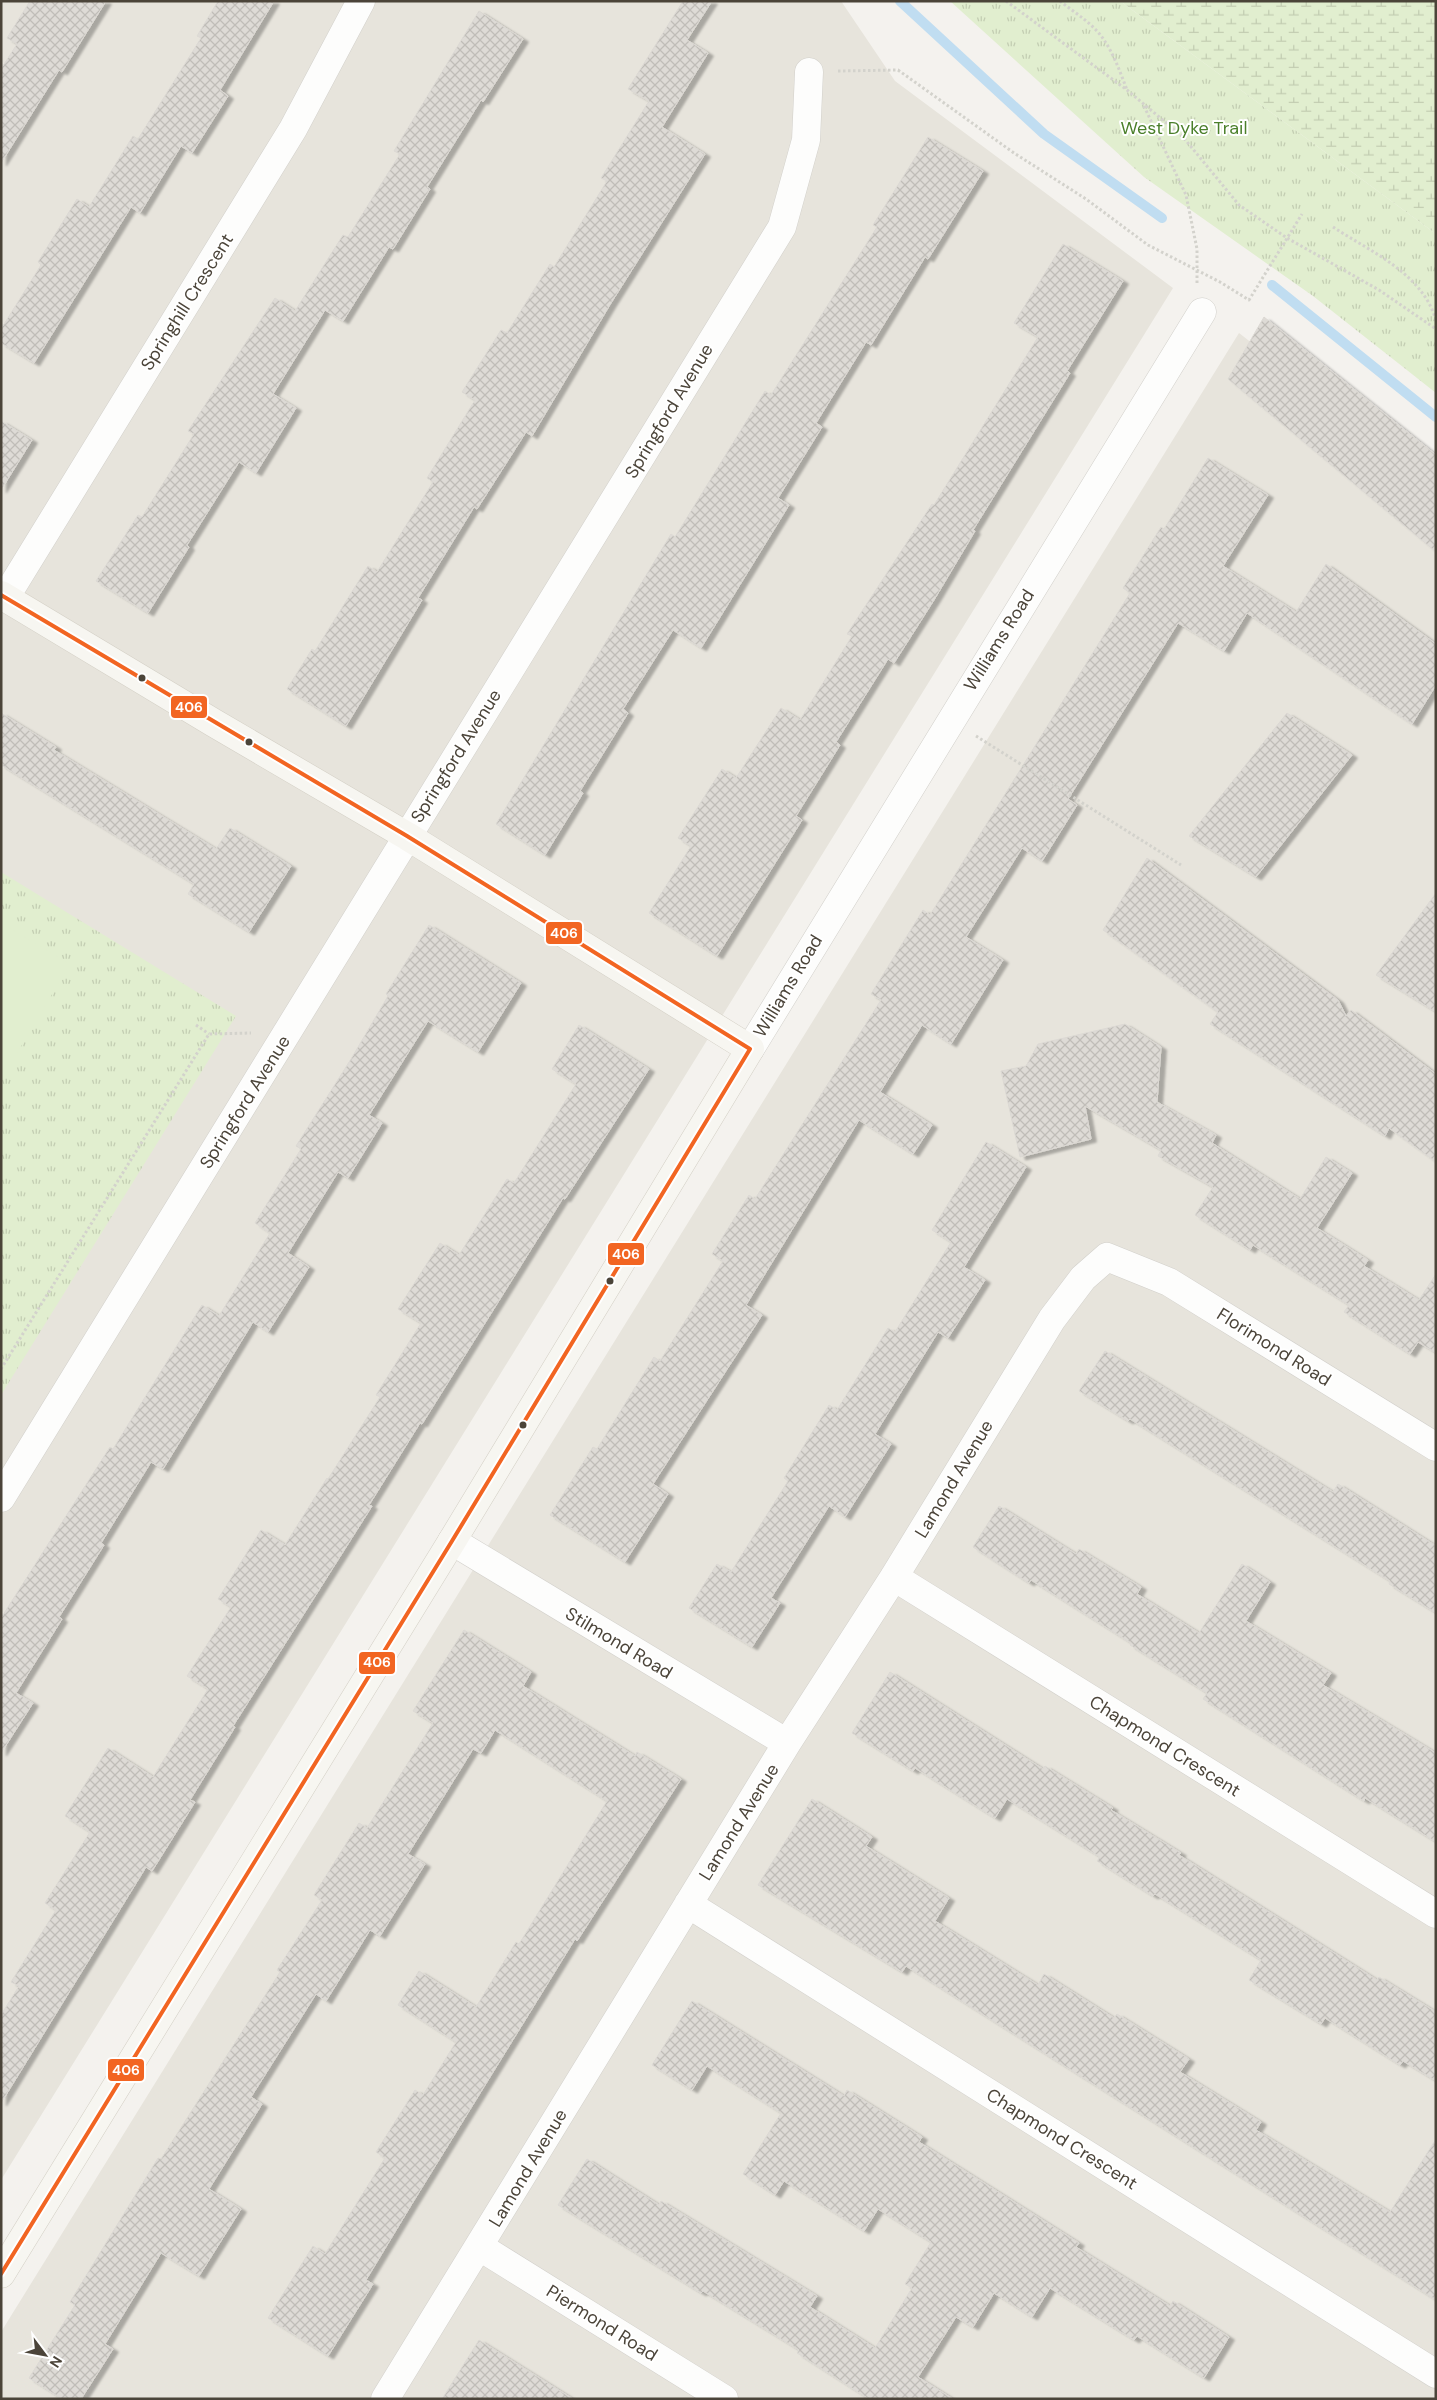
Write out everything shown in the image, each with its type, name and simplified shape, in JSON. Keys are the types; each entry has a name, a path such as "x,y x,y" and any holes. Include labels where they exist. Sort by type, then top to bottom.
{"street":[{"name":"Springhill Crescent","path":"3,596 293,129 361,1"},
{"name":"Springford Avenue","path":"1,1498 782,227 806,140 809,72"},
{"name":"Williams Road","path":"1,2274 452,1541 950,720 1202,312"},
{"path":"3,596 214,724 407,836 750,1049"},
{"name":"Florimond Road","path":"1107,1257 1169,1282 1436,1447"},
{"name":"Lamond Avenue","path":"385,2399 480,2247 688,1904 894,1577 1052,1320 1083,1278 1107,1257"},
{"name":"Stilmond Road","path":"452,1541 788,1743"},
{"name":"Chapmond Crescent","path":"894,1577 1436,1914"},
{"name":"Chapmond Crescent","path":"688,1904 1436,2374"},
{"name":"Piermond Road","path":"480,2247 724,2399"}],"path":[{"path":"1006,1 1127,90 1182,137 1239,205 1287,238 1379,290 1436,329"},
{"path":"1060,1 1094,27 1103,38 1118,66 1127,90"},
{"path":"809,72 898,70 1014,153 1086,199 1148,245 1249,300 1302,214"},
{"path":"1142,103 1186,195 1197,248 1195,269"},
{"path":"1333,227 1410,278 1425,295 1436,320"},
{"path":"950,720 1181,865"},
{"path":"196,1025 209,1034 287,1033"},
{"path":"1,1369 209,1034"}],"shaded area":[{"path":"1,1 841,1 895,81 1173,288 1,2180"},
{"path":"1239,333 1436,487 1436,2399 1,2399 1,2332"}],"green space":[{"name":"West Dyke Trail","path":"950,1 1120,1 1436,234 1436,393 1313,296 1144,177"},
{"path":"1120,1 1436,1 1436,234"},
{"path":"1,872 236,1016 1,1395"},
{"path":"1,923 70,964 1,1080"}],"building":[{"path":"30,1 106,1 62,72 59,70 1,163 1,69 17,44 7,38"},
{"path":"218,1 274,1 220,90 228,96 192,153 181,146 140,213 131,207 34,363 1,343 1,329 41,265 38,262 77,199 89,207 133,136 138,139 201,38 197,36"},
{"path":"683,1 712,1 687,40 708,53 662,127 705,154 611,303 532,436 526,432 477,509 474,507 418,598 422,600 346,726 287,689 312,649 315,651 368,566 377,572 433,482 427,478 475,400 462,392 501,330 507,333 550,264 554,267 607,181 601,178 649,101 628,89"},
{"path":"479,11 523,39 483,102 481,100 427,187 430,189 393,249 389,247 343,321 325,310 273,394 296,408 256,473 239,462 187,545 189,547 148,613 96,581 138,515 142,517 194,434 188,431 275,298 295,311 343,235 348,237 400,154 394,151"},
{"path":"928,137 983,171 928,259 925,257 871,345 866,342 816,423 822,427 778,498 789,505 701,648 673,630 623,709 628,713 580,791 583,793 545,855 496,824 671,534 675,537 765,391 771,395 877,227 873,225"},
{"path":"1063,244 1123,281 1067,371 1070,373 973,530 975,531 934,600 894,663 888,659 836,742 840,745 796,816 802,820 717,956 649,913 691,846 678,838 722,769 736,778 781,708 800,720 852,636 847,634 932,504 934,505 1038,337 1014,323"},
{"path":"1264,317 1436,455 1436,552 1228,379"},
{"path":"1,421 32,440 1,490"},
{"path":"1208,458 1268,495 1223,566 1296,612 1326,564 1436,644 1436,685 1412,724 1247,613 1224,651 1178,623 1068,799 1077,805 1042,861 1022,848 966,937 1003,960 951,1044 922,1025 880,1092 932,1125 913,1154 859,1120 746,1305 762,1315 653,1484 668,1494 625,1562 550,1515 593,1447 597,1449 654,1357 660,1361 723,1261 712,1254 749,1195 755,1199 881,1000 871,994 923,910 930,915 1130,593 1123,588 1161,527 1164,529"},
{"path":"1,713 56,747 54,750 216,849 230,828 291,866 249,932 188,894 194,884 1,765"},
{"path":"1287,713 1352,755 1256,877 1189,836"},
{"path":"1147,858 1338,1000 1346,1016 1351,1010 1436,1074 1436,1162 1389,1128 1385,1136 1210,1024 1218,1012 1103,930"},
{"path":"1436,893 1436,1012 1376,975"},
{"path":"429,925 521,983 478,1052 428,1021 369,1115 382,1123 348,1178 338,1172 288,1253 309,1267 268,1332 253,1322 163,1469 151,1462 101,1543 104,1545 59,1617 62,1619 16,1693 33,1703 1,1753 1,1618 110,1447 113,1449 202,1305 219,1316 270,1233 255,1223 301,1149 296,1146 351,1059 388,996 386,994"},
{"path":"1125,1024 1161,1047 1157,1102 1216,1135 1212,1143 1300,1199 1326,1157 1352,1173 1317,1228 1368,1260 1364,1266 1419,1300 1436,1274 1436,1353 1418,1342 1410,1354 1344,1312 1349,1305 1253,1245 1250,1250 1195,1215 1213,1187 1158,1156 1161,1150 1085,1106 1091,1139 1020,1157 1001,1071 1026,1066 1038,1044"},
{"path":"579,1025 649,1069 565,1199 563,1198 422,1424 420,1423 369,1505 372,1506 233,1726 235,1727 190,1800 195,1802 152,1871 146,1867 1,2103 1,2015 19,1986 11,1982 56,1910 45,1903 90,1832 65,1816 108,1748 153,1777 208,1689 187,1676 231,1607 218,1599 261,1530 285,1545 380,1397 376,1395 421,1323 398,1309 440,1243 459,1255 507,1179 514,1183 576,1084 552,1069"},
{"path":"986,1142 1026,1167 964,1267 985,1280 948,1338 938,1332 875,1434 891,1444 845,1517 829,1506 771,1598 780,1603 752,1647 689,1608 717,1564 731,1572 788,1481 784,1478 829,1405 837,1410 888,1328 895,1332 951,1242 932,1230"},
{"path":"1105,1351 1333,1492 1338,1484 1436,1546 1436,1613 1389,1584 1390,1581 1130,1419 1128,1421 1079,1391"},
{"path":"999,1506 1076,1554 1079,1549 1141,1587 1137,1594 1199,1633 1242,1564 1270,1582 1246,1621 1331,1673 1323,1685 1436,1753 1436,1842 1365,1798 1364,1801 1203,1699 1207,1693 1031,1580 1029,1583 973,1547"},
{"path":"464,1630 531,1672 523,1686 635,1756 637,1752 681,1779 577,1941 575,1939 413,2202 366,2280 373,2284 328,2356 268,2318 313,2246 325,2254 385,2158 376,2152 415,2090 423,2095 456,2042 398,2005 419,1971 476,2007 516,1942 519,1944 607,1801 495,1730 481,1753 473,1749 408,1854 425,1864 380,1936 370,1930 326,2001 316,1994 251,2097 262,2104 209,2189 241,2209 199,2276 161,2253 105,2344 113,2349 81,2399 62,2399 29,2378 75,2305 70,2302 158,2158 161,2159 280,1972 277,1970 322,1900 314,1895 359,1823 367,1828 433,1723 413,1711"},
{"path":"890,1672 1043,1769 1045,1766 1113,1808 1111,1810 1181,1853 1179,1855 1377,1980 1379,1977 1436,2012 1436,2081 1403,2061 1400,2065 1325,2018 1321,2024 1249,1980 1261,1960 1155,1894 1153,1896 1097,1861 1100,1857 1007,1799 995,1818 915,1768 913,1771 852,1733"},
{"path":"812,1799 872,1837 866,1846 949,1898 935,1921 1038,1985 1044,1974 1114,2018 1117,2014 1189,2059 1180,2072 1261,2122 1256,2130 1390,2212 1436,2139 1436,2300 906,1966 902,1972 758,1885"},
{"path":"692,2001 844,2096 847,2090 922,2137 919,2142 1079,2243 1076,2247 1170,2306 1173,2301 1229,2337 1204,2378 1137,2336 1134,2340 1050,2288 1032,2317 994,2293 973,2327 956,2317 918,2377 953,2399 869,2399 797,2353 799,2350 703,2291 701,2293 558,2205 587,2159 659,2205 661,2201 817,2296 810,2307 875,2348 912,2288 905,2284 931,2242 878,2209 864,2231 784,2181 775,2195 743,2174 781,2113 707,2066 692,2090 652,2065"},
{"path":"479,2340 573,2399 442,2399"}],"waterway":[{"path":"900,1 1044,134 1162,218"},
{"path":"1272,285 1436,417"}],"transit line":[{"name":"406","path":"1,595 407,836 750,1049"},
{"name":"406","path":"1,2274 452,1541 750,1049"}]}
